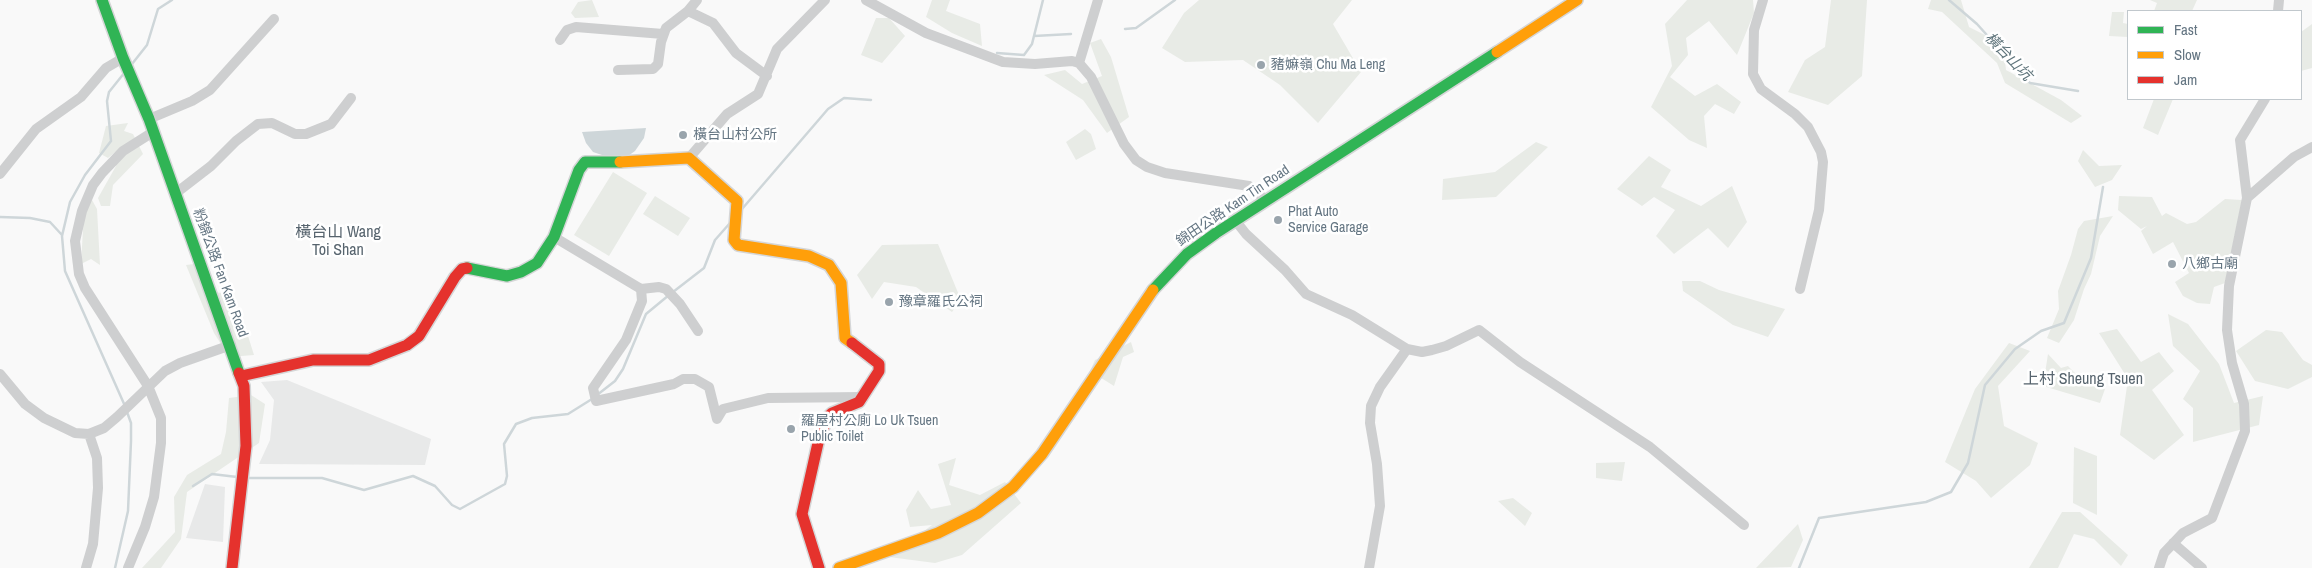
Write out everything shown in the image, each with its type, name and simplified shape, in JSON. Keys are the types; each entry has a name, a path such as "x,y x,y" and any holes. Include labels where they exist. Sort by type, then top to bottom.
{"main road":[{"name":"粉錦公路 Fan Kam Road","path":"102,0 123,58 149,119 242,376 246,407 246,446 232,568"},
{"name":"錦田公路 Kam Tin Road","path":"839,568 938,533 978,513 1012,487 1042,454 1151,292 1187,254 1235,220 1577,0"},
{"path":"242,376 313,360 369,360 407,345 419,336 450,284 462,270 470,268 507,276 521,272 537,263 554,237 579,170 585,162 645,162 689,158 697,163 737,201 734,240 738,245 819,259 829,265 835,272 842,289 842,328 845,338 879,364 879,371 863,397 854,406 832,413 827,418 811,471 802,514 819,568"}],"street":[{"path":"618,70 653,69 658,64 663,34 666,28 688,11 697,0"},
{"path":"689,158 727,114 758,94 777,49 825,0"},
{"path":"866,0 882,3 926,32 1003,62 1035,64 1065,60 1079,63 1091,77 1124,144 1136,160 1147,167 1165,173 1249,186 1266,200"},
{"path":"1079,63 1098,0"},
{"path":"1763,0 1754,30 1753,74 1761,90 1795,114 1808,127 1821,152 1819,210 1800,289"},
{"path":"688,11 713,23 736,53 767,76"},
{"path":"149,119 192,101 210,90 274,20"},
{"path":"560,40 567,30 576,27 663,34"},
{"path":"0,174 36,129 81,97 106,68 123,58"},
{"path":"176,193 199,176 258,124 272,123 295,134 306,134 331,124 351,98"},
{"path":"2159,568 2164,553 2173,543 2191,528 2205,523 2212,518 2246,431 2244,404 2232,363 2226,330 2230,286 2247,198 2240,140 2264,100"},
{"path":"128,568 150,513 161,443 160,411 148,386 85,288 79,274 75,241 84,203 102,173 124,151 153,132"},
{"path":"2247,198 2294,157 2312,147"},
{"path":"1235,220 1246,234 1285,270 1306,294 1352,315 1407,349 1422,352 1432,350 1446,346 1479,330 1528,367 1650,447 1744,525"},
{"path":"554,237 641,289 666,288 680,304 698,331"},
{"path":"641,289 642,301 626,340 593,388 596,402 674,384 683,379 695,379 709,387 717,419 723,409 768,398 863,397"},
{"path":"0,375 25,404 44,418 75,433 89,434 104,428 148,386 173,366 230,346"},
{"path":"1370,568 1380,506 1377,464 1370,423 1371,406 1380,387 1407,349"},
{"path":"86,568 93,544 98,488 97,458 89,434"},
{"path":"2173,543 2202,568"}],"shaded area":[{"path":"592,0 599,17 575,18 571,13 578,2"},
{"path":"932,0 950,0 946,11 980,24 982,46 952,33 926,17"},
{"path":"1199,0 1352,0 1333,24 1361,72 1318,123 1280,85 1243,60 1185,62 1162,48 1184,13"},
{"path":"1687,0 1753,0 1754,13 1737,55 1709,21 1686,38 1688,55 1670,77 1695,96 1717,84 1741,102 1734,114 1715,104 1704,116 1707,148 1689,140 1651,107 1672,66 1665,24"},
{"path":"1831,0 1867,0 1862,76 1828,105 1788,92 1805,60 1825,47"},
{"path":"1931,0 1961,0 1969,27 2003,44 2006,70 2061,100 2082,116 2071,123 2005,83 1997,63 1942,12 1928,9"},
{"path":"2150,0 2197,0 2192,10 2154,10 2157,3"},
{"path":"2112,12 2124,12 2123,23 2127,24 2127,37 2109,36"},
{"path":"876,18 889,18 905,36 882,63 861,55"},
{"path":"2312,24 2312,68 2302,71 2302,31"},
{"path":"1101,39 1111,57 1129,117 1107,133 1083,100 1044,75 1065,70 1082,84 1102,76 1090,43"},
{"path":"2154,100 2173,100 2158,135 2143,128"},
{"path":"128,123 124,131 133,134 143,154 113,185 110,206 101,206 98,198 116,166 118,150 108,158 99,153 106,126"},
{"path":"646,128 644,138 635,151 628,156 602,155 593,152 586,143 582,132"},
{"path":"1085,129 1091,134 1096,149 1076,160 1066,142"},
{"path":"1536,142 1548,147 1496,197 1442,200 1443,179 1495,172"},
{"path":"2083,150 2099,166 2122,165 2112,180 2095,187 2078,161"},
{"path":"1649,156 1671,170 1661,187 1701,206 1732,186 1747,222 1728,248 1708,228 1674,254 1656,236 1675,210 1654,197 1642,206 1617,189"},
{"path":"613,172 647,193 609,256 574,235"},
{"path":"655,196 690,218 678,236 643,214"},
{"path":"2119,196 2152,197 2162,216 2166,213 2187,224 2196,222 2225,199 2242,200 2225,283 2214,287 2210,304 2197,303 2183,296 2175,282 2189,273 2173,242 2153,254 2141,231 2147,226 2141,229 2118,210"},
{"path":"92,200 97,209 100,265 91,259 81,264 84,212"},
{"path":"2113,216 2100,236 2091,274 2074,320 2059,343 2047,338 2059,309 2058,291 2078,229 2084,221"},
{"path":"938,244 961,300 952,312 916,287 884,282 872,299 857,275 882,245"},
{"path":"194,264 204,291 222,293 232,316 243,320 254,355 229,357 214,333 186,265"},
{"path":"1682,281 1700,281 1719,290 1785,309 1768,337 1733,325 1683,291"},
{"path":"2168,314 2188,324 2219,364 2234,403 2263,396 2259,425 2193,442 2193,408 2183,399 2200,371 2173,346"},
{"path":"2117,329 2141,362 2159,352 2174,371 2152,390 2184,435 2154,460 2120,435 2128,379 2099,333"},
{"path":"2266,330 2282,332 2303,360 2312,365 2312,377 2288,389 2255,381 2236,351"},
{"path":"1131,342 1134,352 1123,357 1114,386 1090,371 1095,360"},
{"path":"2009,343 2030,351 1998,386 2004,426 2038,443 2030,465 1991,498 1976,481 1945,462 1975,389"},
{"path":"2048,354 2061,368 2068,366 2077,375 2075,379 2105,389 2100,403 2043,386"},
{"path":"287,380 431,439 425,465 259,464 270,440 274,400 261,382"},
{"path":"251,395 265,404 259,443 187,492 181,539 161,568 142,568 175,532 174,497 187,475 221,454 226,432 229,398"},
{"path":"2074,447 2097,456 2097,515 2073,503"},
{"path":"956,458 949,485 980,495 1005,482 1021,503 962,555 935,563 889,557 932,525 910,527 906,510 918,490 931,509 951,505 938,464"},
{"path":"1625,462 1622,481 1596,478 1596,463"},
{"path":"205,484 225,487 223,542 186,538"},
{"path":"1513,498 1532,513 1525,526 1498,501"},
{"path":"2062,512 2080,512 2128,555 2121,566 2094,539 2074,534 2058,568 2029,568"},
{"path":"1798,524 1803,540 1791,567 1756,568"}],"waterway":[{"path":"132,64 147,45 158,9 172,0"},
{"path":"997,53 1024,55 1032,44 1043,0"},
{"path":"1125,29 1136,28 1175,0"},
{"name":"橫台山坑","path":"1949,0 1977,24 2030,83 2078,91"},
{"path":"1034,36 1071,34"},
{"path":"125,72 109,92 107,101 111,141 85,175 70,202 62,236 65,271 125,406"},
{"path":"742,209 828,109 844,98 871,100"},
{"path":"1799,568 1819,518 1926,502 1951,492 1968,463 1985,385 2015,349 2041,331 2064,323 2091,258 2103,187"},
{"path":"0,217 30,218 50,222 62,235"},
{"path":"673,292 704,268 715,240 730,223"},
{"path":"597,395 615,381 623,369 646,314 669,295"},
{"path":"248,478 322,478 364,490 413,476 435,486 452,505 460,509 505,484 507,476 504,444 516,424 532,418 568,414 592,399"},
{"path":"115,568 128,511 131,423 127,412"},
{"path":"193,486 212,474 237,477"}],"traffic: fast":[{"path":"102,0 123,58 149,119 239,373"},
{"path":"1153,290 1187,254 1216,233 1497,52"},
{"path":"467,268 507,276 521,272 537,263 554,237 579,170 585,162 620,162"}],"traffic: slow":[{"path":"1497,52 1577,0"},
{"path":"620,162 689,158 737,201 734,240 738,245 809,256 829,265 841,283 845,338 852,343"},
{"path":"839,568 938,533 978,513 1013,487 1042,454 1153,290"}],"traffic: jam":[{"path":"241,376 313,360 369,360 407,345 419,336 455,277 462,269 467,268"},
{"path":"819,568 802,514 818,443 827,418 832,413 859,402 879,371 879,364 852,343"},
{"path":"232,568 246,446 244,386 239,373"}],"place":[{"name":"豬嫲嶺 Chu Ma Leng","path":"1261,65"},
{"name":"橫台山村公所","path":"683,135"},
{"name":"Phat Auto Service Garage","path":"1278,220"},
{"name":"八鄉古廟","path":"2172,264"},
{"name":"豫章羅氏公祠","path":"889,302"},
{"name":"羅屋村公廁 Lo Uk Tsuen Public Toilet","path":"791,429"}],"district":[{"name":"橫台山 Wang Toi Shan","path":"338,242"},
{"name":"上村 Sheung Tsuen","path":"2083,380"}]}
